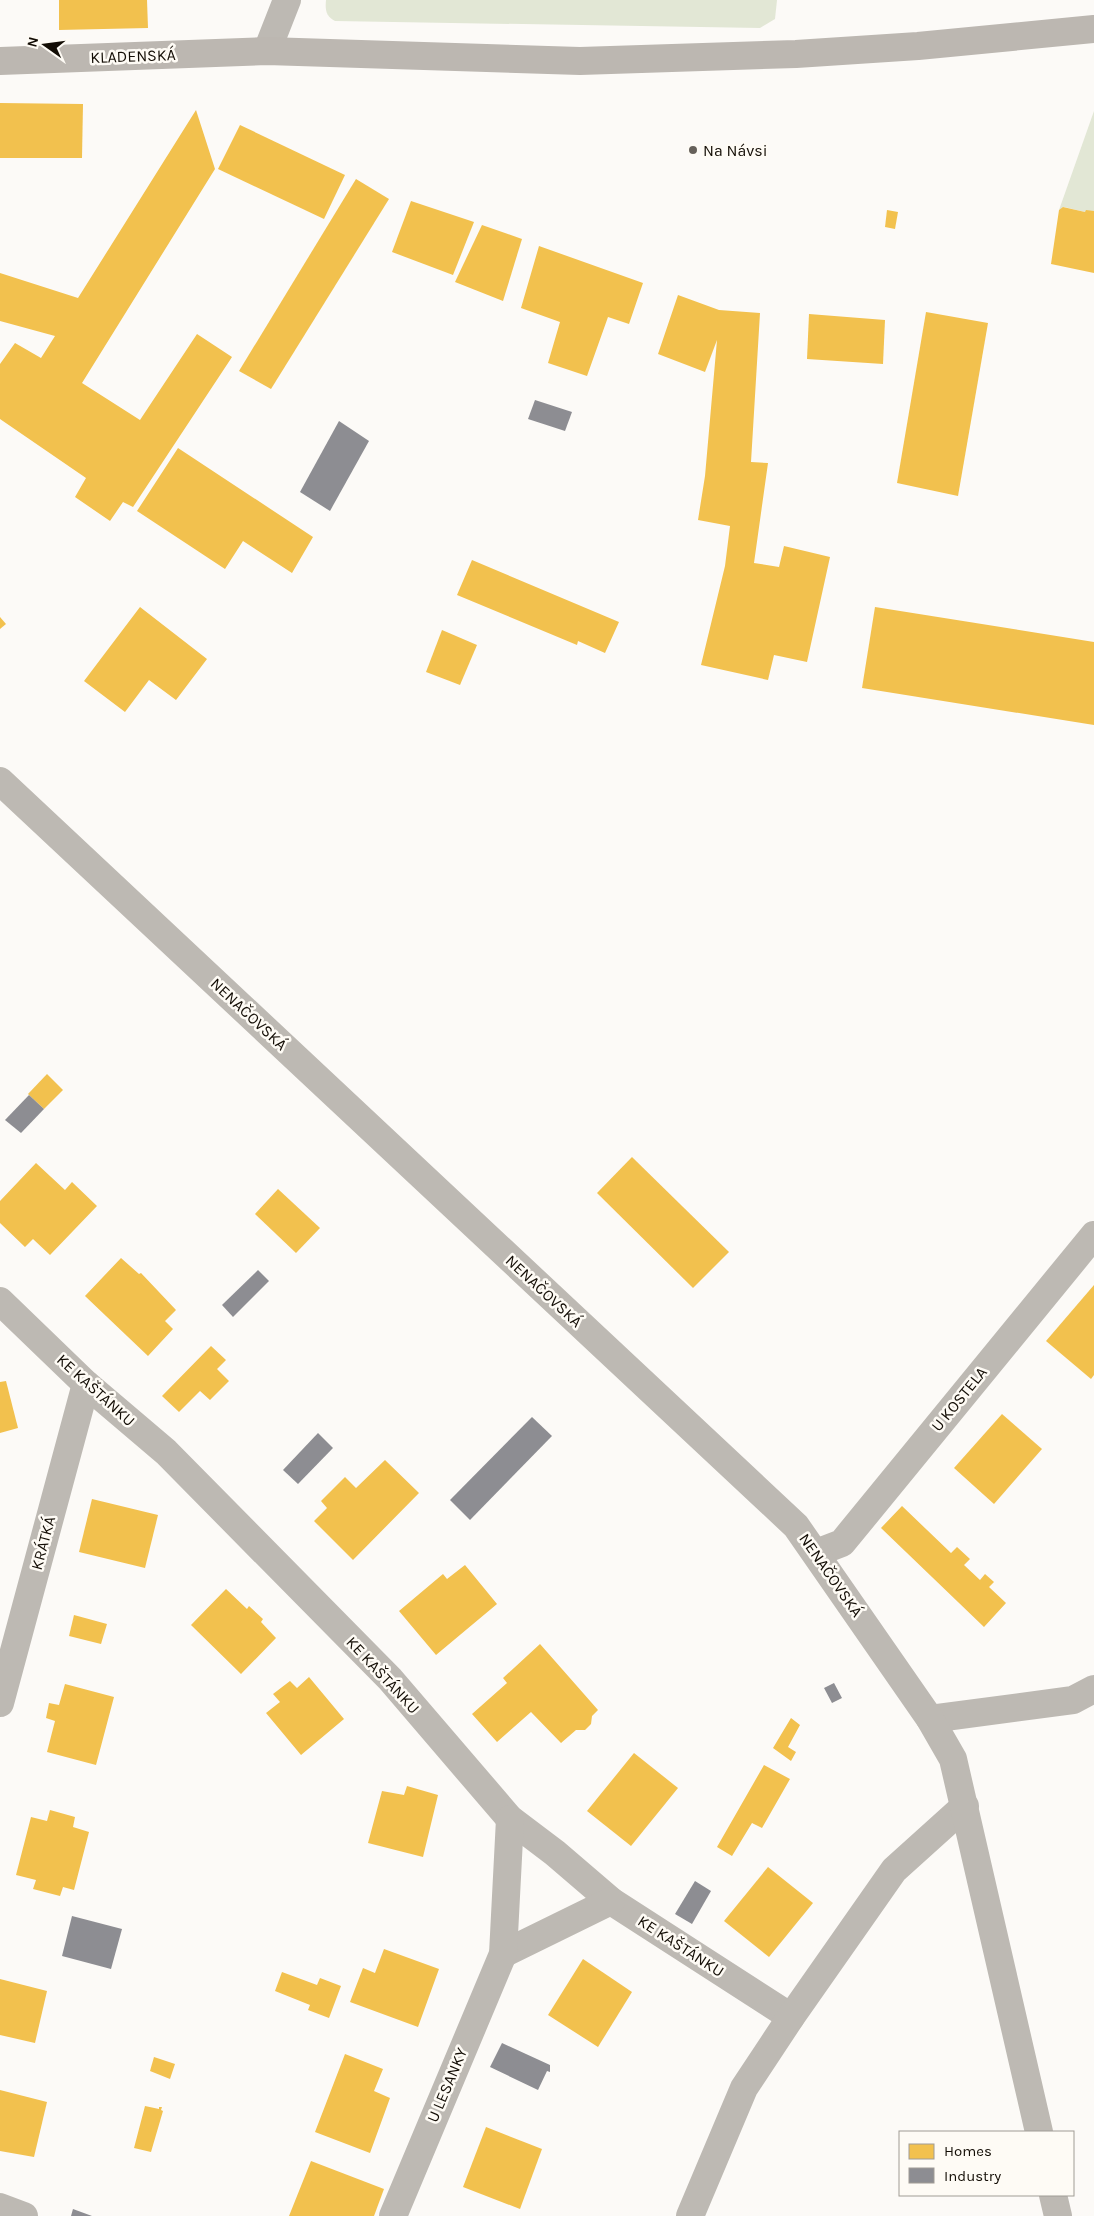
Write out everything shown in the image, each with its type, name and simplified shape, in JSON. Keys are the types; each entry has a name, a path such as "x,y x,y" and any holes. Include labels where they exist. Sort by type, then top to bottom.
{"main road":[{"path":"267,51 580,61 796,54 927,45 1094,29"},
{"name":"KLADENSKÁ","path":"0,61 267,51"}],"street":[{"path":"267,51 287,0"},
{"name":"NENAČOVSKÁ","path":"0,781 796,1526 930,1719 953,1758 1039,2131"},
{"name":"U KOSTELA","path":"816,1553 842,1542 1094,1235"},
{"name":"KE KAŠTÁNKU","path":"0,1301 86,1384 166,1452 390,1679 510,1819 555,1853 611,1901 791,2017"},
{"name":"KRÁTKÁ","path":"0,1703 86,1384"},
{"path":"930,1719 1073,1700 1094,1689"},
{"path":"690,2216 744,2088 791,2017 894,1870 965,1806"},
{"name":"U LESANKY","path":"393,2216 503,1954 510,1819"},
{"path":"503,1954 611,1901"},
{"path":"1053,2196 1058,2216"},
{"path":"0,2207 24,2216"}],"green space":[{"path":"326,0 777,0 775,19 760,28 335,21 327,12"},
{"path":"1094,111 1094,211 1085,212 1064,207 1059,210"}],"building: Homes":[{"path":"59,0 147,0 148,28 59,30"},
{"path":"0,103 83,104 82,158 0,158"},
{"path":"196,110 215,169 82,383 140,420 197,334 232,357 133,507 123,502 110,521 75,497 86,478 0,419 0,364 15,343 41,358 55,336 0,321 0,273 78,298"},
{"path":"240,125 345,175 324,219 218,169"},
{"path":"356,179 389,199 271,389 239,371"},
{"path":"411,201 474,222 453,275 392,252"},
{"path":"1063,207 1085,212 1086,210 1094,211 1094,273 1051,264 1059,210"},
{"path":"887,210 898,212 895,229 885,227"},
{"path":"482,225 522,239 503,301 455,282"},
{"path":"539,246 643,283 629,324 608,317 587,376 548,363 560,322 521,308"},
{"path":"678,295 719,310 760,313 751,462 768,463 754,563 779,567 784,546 830,557 807,662 774,655 768,680 701,665 725,566 730,526 698,520 705,476 717,340 705,372 658,354"},
{"path":"926,312 988,323 958,496 897,483"},
{"path":"809,314 885,320 883,364 807,359"},
{"path":"178,448 313,537 292,573 243,541 225,569 137,511"},
{"path":"472,560 619,622 605,653 578,641 577,645 457,595"},
{"path":"140,607 207,659 176,700 149,680 125,712 84,681"},
{"path":"875,607 1094,642 1094,725 862,688"},
{"path":"0,617 6,624 0,629"},
{"path":"442,630 477,645 460,685 426,672"},
{"path":"47,1074 63,1090 44,1109 28,1094"},
{"path":"632,1157 729,1252 693,1288 597,1193"},
{"path":"36,1163 65,1190 72,1182 97,1206 50,1255 33,1239 25,1247 0,1223 0,1201"},
{"path":"278,1189 320,1228 296,1253 255,1214"},
{"path":"121,1258 139,1274 141,1273 176,1310 165,1321 173,1329 148,1356 85,1296"},
{"path":"1094,1285 1094,1375 1091,1379 1046,1341"},
{"path":"211,1346 226,1360 217,1369 229,1381 210,1400 200,1391 179,1412 162,1396"},
{"path":"6,1381 18,1428 0,1433 0,1382"},
{"path":"1002,1414 1042,1449 994,1504 954,1468"},
{"path":"385,1460 419,1493 353,1560 314,1521 327,1508 321,1501 345,1477 356,1488"},
{"path":"92,1499 158,1515 145,1568 79,1552"},
{"path":"902,1506 951,1553 957,1547 970,1559 964,1565 980,1580 985,1574 994,1582 989,1587 1006,1603 984,1627 881,1528"},
{"path":"465,1565 497,1604 436,1655 399,1611 443,1574 447,1579"},
{"path":"226,1589 247,1609 249,1606 263,1619 261,1622 276,1638 241,1674 191,1625"},
{"path":"74,1615 107,1624 101,1644 69,1636"},
{"path":"540,1644 598,1710 592,1716 591,1724 585,1730 576,1730 561,1743 531,1712 497,1742 472,1714 507,1683 503,1678"},
{"path":"309,1677 344,1719 301,1755 266,1713 280,1702 273,1694 290,1681 297,1688"},
{"path":"65,1684 114,1697 96,1765 47,1752 55,1721 46,1718 49,1703 59,1705"},
{"path":"791,1718 800,1725 788,1747 796,1752 791,1761 773,1748"},
{"path":"634,1753 678,1788 631,1846 587,1811"},
{"path":"764,1765 790,1779 762,1828 752,1823 732,1856 717,1847"},
{"path":"407,1786 438,1795 423,1857 368,1843 382,1791 404,1795"},
{"path":"50,1810 75,1817 73,1827 89,1832 74,1890 63,1887 60,1896 33,1889 36,1880 16,1875 31,1817 47,1821"},
{"path":"768,1867 813,1903 769,1957 724,1921"},
{"path":"384,1949 439,1969 418,2027 350,2002 363,1968 375,1973"},
{"path":"583,1959 632,1992 598,2047 548,2015"},
{"path":"282,1972 317,1985 320,1978 341,1986 329,2018 308,2010 310,2005 275,1991"},
{"path":"0,1979 47,1991 35,2043 0,2035"},
{"path":"345,2054 383,2069 374,2091 390,2098 370,2153 315,2132"},
{"path":"154,2057 175,2064 170,2079 150,2071"},
{"path":"0,2090 47,2102 34,2157 0,2151"},
{"path":"145,2106 159,2109 159,2107 162,2107 161,2110 163,2111 151,2152 134,2148"},
{"path":"486,2127 542,2149 520,2209 463,2187"},
{"path":"311,2161 384,2189 374,2216 289,2216"}],"building: Industry":[{"path":"535,400 572,412 565,431 528,419"},
{"path":"339,421 369,441 330,511 300,492"},
{"path":"29,1095 44,1109 21,1133 5,1120"},
{"path":"258,1270 269,1281 233,1317 222,1305"},
{"path":"532,1417 552,1436 470,1520 450,1500"},
{"path":"318,1433 333,1448 298,1484 283,1470"},
{"path":"834,1683 842,1698 832,1703 824,1688"},
{"path":"695,1881 711,1891 692,1924 675,1914"},
{"path":"72,1916 122,1929 111,1969 62,1956"},
{"path":"502,2043 550,2065 550,2072 547,2071 538,2090 490,2067"},
{"path":"73,2209 92,2216 71,2216"}],"place":[{"name":"Na Návsi","path":"693,150"}]}
